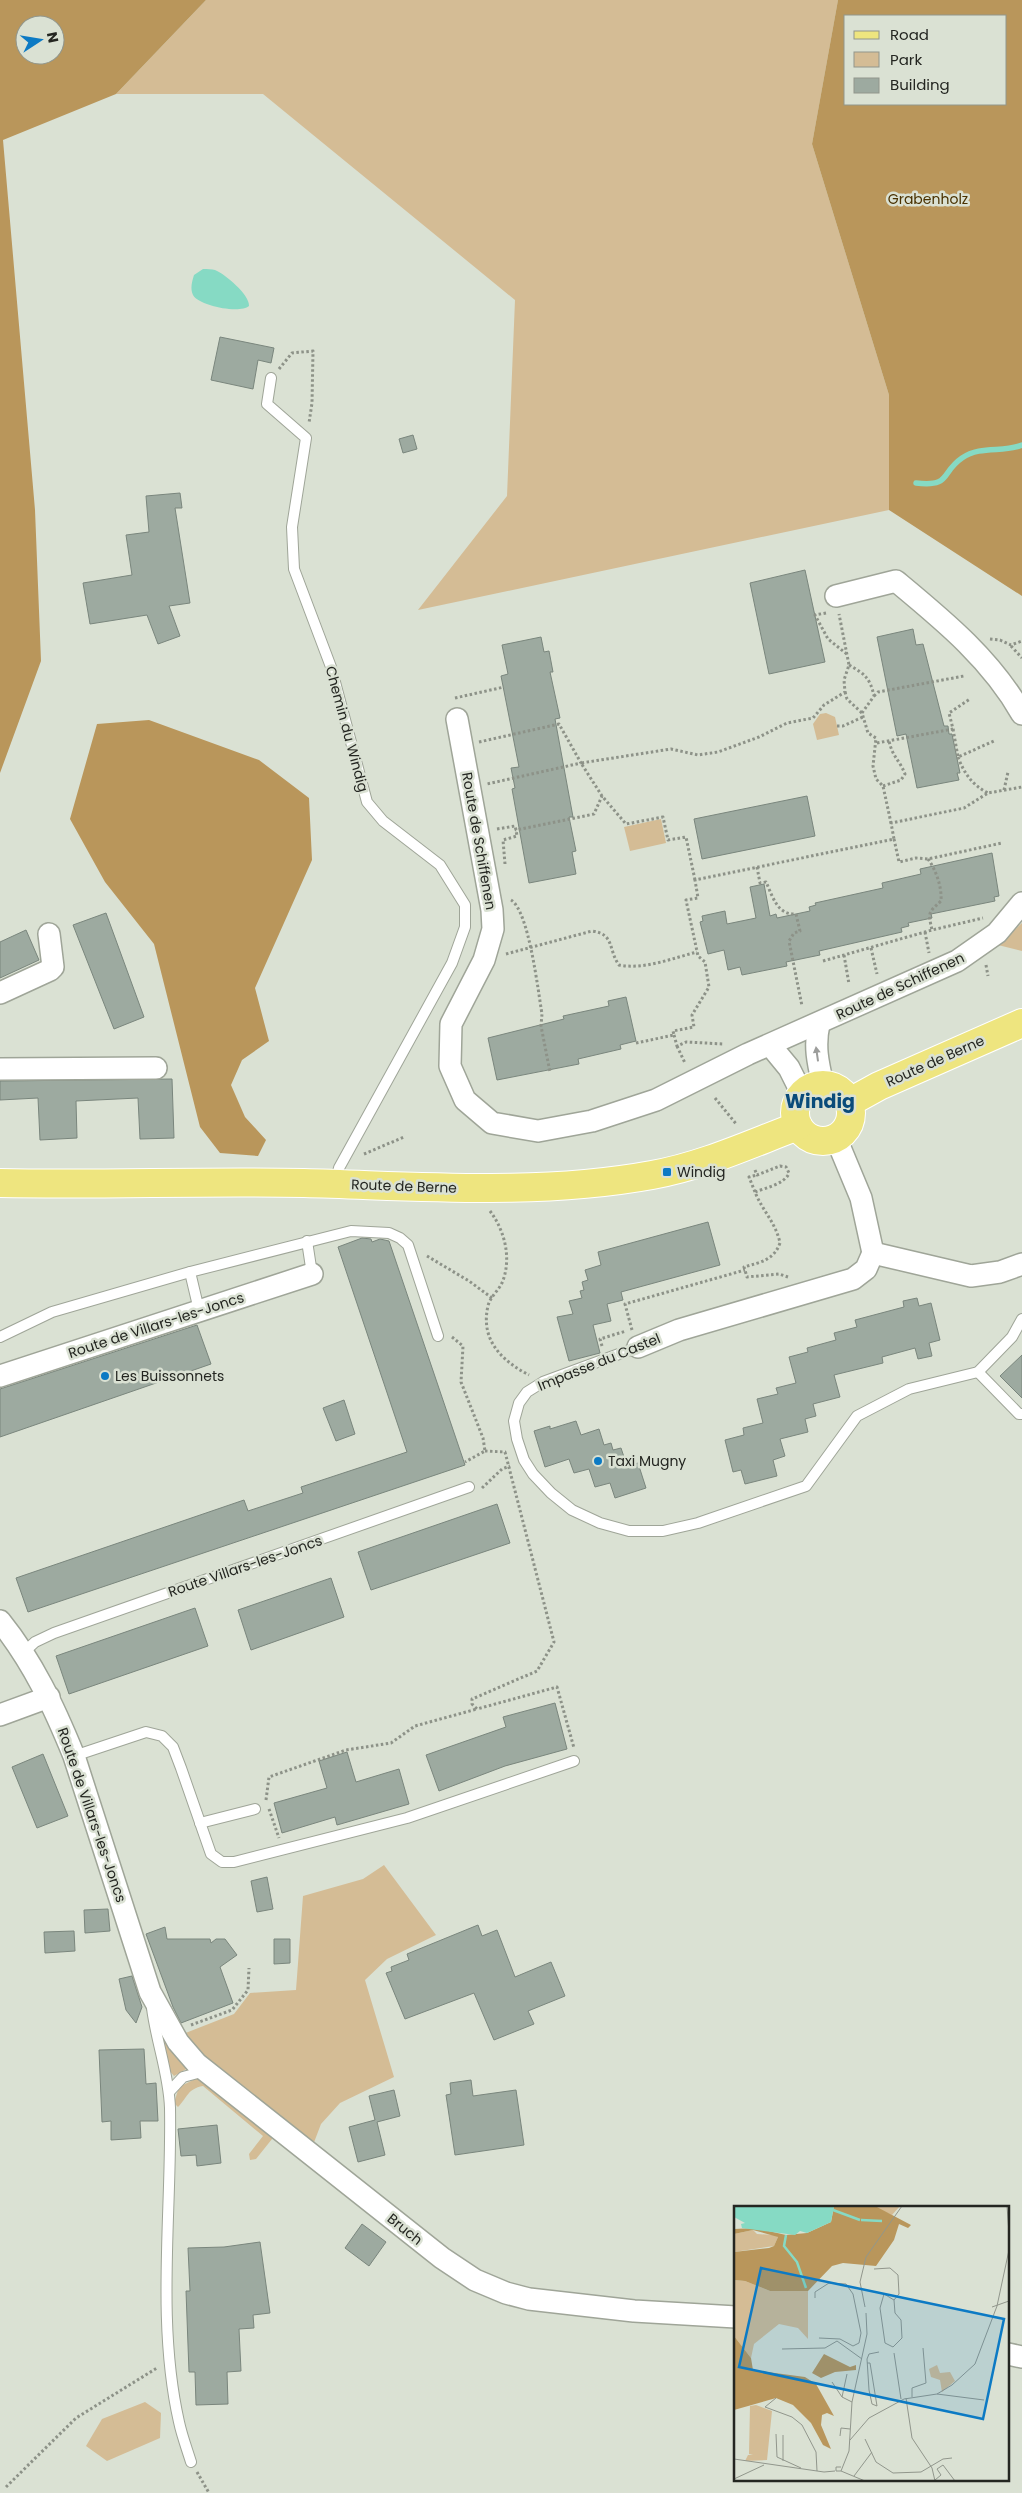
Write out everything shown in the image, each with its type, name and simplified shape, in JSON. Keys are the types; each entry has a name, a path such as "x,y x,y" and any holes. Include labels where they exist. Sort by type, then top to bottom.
{"main road":[{"name":"Route de Berne","path":"850,1102 878,1086 1022,1023"},
{"path":"813,1089 839,1089 850,1102 851,1119 848,1127 836,1138 819,1141 803,1133 798,1126 795,1109 813,1089"},
{"name":"Route de Berne","path":"0,1183 338,1174 473,1189 538,1188 592,1184 667,1172 716,1158 798,1126"}],"street":[{"path":"836,596 896,581 961,636 984,661 1022,714"},
{"name":"Route de Schiffenen","path":"454,709 492,910 492,929 484,960 451,1024 450,1066 465,1100 492,1123 538,1131 592,1122 656,1100 770,1045 958,961 997,933 1022,903"},
{"path":"0,993 50,970 52,967 49,934"},
{"name":"Route de Schiffenen","path":"813,1089 819,1024"},
{"path":"770,1045 790,1068 813,1089"},
{"path":"0,1069 156,1068"},
{"path":"836,1138 861,1198 873,1253 972,1276 1000,1272 1022,1264"},
{"name":"Impasse du Castel","path":"638,1347 679,1330 852,1279 866,1269 873,1253"},
{"name":"Route de Villars-les-Joncs","path":"0,1376 312,1274"},
{"name":"Route de Villars-les-Joncs","path":"0,1620 24,1652 49,1697 74,1756 150,1992"},
{"path":"0,1715 49,1697"},
{"name":"Bruch","path":"150,1992 186,2053 206,2071 442,2258 475,2280 506,2293 571,2306 734,2317"}],"lane":[{"path":"271,378 266,404 306,438"},
{"name":"Chemin du Windig","path":"306,438 292,527 294,569 331,667 367,802 383,821 440,865 465,905 465,926 452,963 338,1174"},
{"path":"0,1337 52,1312 190,1272 350,1231 389,1233 400,1238 408,1245 438,1336"},
{"path":"307,1241 312,1274"},
{"path":"190,1272 198,1310"},
{"path":"1022,1319 1012,1337 978,1372 1019,1414 1022,1414"},
{"name":"Impasse du Castel","path":"638,1347 543,1382 527,1392 519,1403 514,1420 517,1439 524,1460 533,1474 551,1493 572,1510 600,1523 629,1531 663,1531 698,1524 806,1486 857,1416 909,1389 978,1372"},
{"name":"Route Villars-les-Joncs","path":"24,1652 35,1642 54,1633 474,1489"},
{"path":"74,1756 146,1732 162,1736 173,1747 210,1854 222,1862 234,1862 407,1818 574,1761"},
{"path":"200,1823 255,1808"},
{"path":"150,1992 154,2030 169,2092 168,2274 171,2361 179,2422 191,2462"},
{"path":"169,2092 183,2077 206,2071"}],"path":[{"path":"271,378 292,353 313,351 312,403 306,438"},
{"path":"848,655 828,639 815,615 838,610 848,655 849,665 844,680 845,692 847,699 863,715 868,732 876,738 877,744 873,766 876,779 883,786 899,862 916,858 928,859 1002,843"},
{"path":"1011,645 1022,658"},
{"path":"849,665 869,678 874,696"},
{"path":"837,726 843,726 863,715 878,692 964,676"},
{"path":"454,709 504,688"},
{"path":"470,787 582,763 671,749 698,755 718,752 759,737 787,723 813,718 824,705 845,692"},
{"path":"970,699 949,713 952,729 963,770 976,787 988,793"},
{"path":"462,746 559,724 602,796 626,824 663,817 668,840 686,837 698,898 686,900 697,952 705,962 709,987 692,1015 694,1027 673,1031 677,1046 685,1063"},
{"path":"877,744 952,729"},
{"path":"883,786 901,780 905,774 900,763 892,755 889,741"},
{"path":"958,756 994,741"},
{"path":"1004,790 1008,772"},
{"path":"891,823 964,808 988,793 1022,788"},
{"path":"478,834 515,826 516,830 594,814 602,796"},
{"path":"695,880 894,839"},
{"path":"928,859 935,868 941,896 941,901 932,907 929,913 932,930"},
{"path":"758,868 760,883 766,882 780,910 788,914 796,914 800,931 794,933 789,941 802,1006"},
{"path":"508,899 515,903 521,913 528,933 542,1014 541,1026 550,1072"},
{"path":"823,961 932,930 987,917"},
{"path":"484,960 592,931 602,932 607,936 615,960 619,965 628,967 697,952"},
{"path":"925,932 929,953"},
{"path":"871,948 877,974"},
{"path":"844,956 849,984"},
{"path":"986,965 988,976"},
{"path":"636,1043 674,1035"},
{"path":"677,1046 686,1042 730,1044"},
{"path":"715,1098 737,1124"},
{"path":"338,1174 404,1137"},
{"path":"755,1192 787,1178 789,1174 786,1167 780,1166 749,1177 755,1192 759,1202 773,1222 780,1243 773,1256 744,1267 747,1277 779,1274 796,1280"},
{"path":"755,1170 757,1175"},
{"path":"486,1206 502,1228 506,1250 502,1283 492,1298 487,1316 493,1346 514,1367 543,1382"},
{"path":"408,1245 468,1281 492,1298"},
{"path":"606,1359 600,1339 632,1330 625,1304 745,1270"},
{"path":"438,1336 449,1335 463,1346 462,1382 483,1438 485,1451"},
{"path":"465,1462 485,1451 505,1452 554,1642 537,1671 472,1698 472,1704 477,1709"},
{"path":"474,1489 502,1469 524,1460"},
{"path":"283,1850 266,1800 269,1777 346,1750 390,1744 415,1726 557,1687 576,1756 574,1761"},
{"path":"172,2032 232,2010 248,1990 249,1968"},
{"path":"6,2487 76,2418 90,2407 171,2361"},
{"path":"191,2462 209,2493"}],"green space":[{"path":"0,0 206,0 116,94 3,140 35,510 41,661 0,773"},
{"path":"206,0 838,0 812,144 889,395 889,510 418,610 507,496 515,300 263,94 116,94"},
{"name":"Grabenholz","path":"838,0 1022,0 1022,596 889,510 889,395 812,144"},
{"path":"826,713 835,717 839,735 817,740 813,724 820,714"},
{"path":"149,720 259,760 309,798 312,860 255,988 269,1041 242,1060 231,1085 245,1117 266,1140 258,1156 220,1153 200,1127 154,944 105,882 70,819 97,724"},
{"path":"661,819 666,843 630,851 624,827"},
{"path":"1022,923 1022,951 998,945"},
{"path":"384,1865 436,1935 387,1959 365,1980 394,2077 340,2103 321,2124 313,2145 213,2068 183,2034 234,2014 250,1993 296,1990 303,1896 363,1879"},
{"path":"159,2024 188,2068 174,2076 168,2069"},
{"path":"197,2078 206,2079 276,2134 256,2159 250,2160 249,2154 263,2136 203,2086 191,2091 178,2107 174,2103 179,2087"},
{"path":"145,2402 161,2413 160,2438 107,2461 86,2446 102,2419"}],"water":[{"path":"203,269 215,270 230,280 246,296 249,306 237,309 220,308 197,299 193,295 191,287 194,275"}],"building":[{"path":"220,337 274,348 271,363 258,360 253,389 211,380"},
{"path":"413,435 417,449 403,453 399,439"},
{"path":"180,493 182,508 175,508 190,603 169,606 180,636 158,644 147,615 90,624 83,583 132,575 126,535 149,532 146,496"},
{"path":"805,570 825,662 769,674 750,583"},
{"path":"913,629 916,645 923,644 944,726 948,726 949,734 952,734 960,773 957,773 959,780 917,788 906,734 897,736 877,637"},
{"path":"541,637 544,652 549,651 553,672 550,672 560,718 555,719 573,817 569,817 576,851 572,852 576,874 529,883 512,789 515,788 511,768 519,767 501,676 508,674 502,645"},
{"path":"807,796 815,836 702,859 694,819"},
{"path":"992,853 999,896 994,897 995,901 931,914 932,918 908,923 909,926 901,928 902,932 819,951 820,955 786,962 787,966 742,975 740,967 728,970 724,950 708,954 700,922 703,921 702,916 725,911 727,924 756,918 750,887 764,884 770,916 776,914 777,918 810,911 809,907 816,905 815,903 883,888 882,883 921,874 920,869"},
{"path":"106,913 144,1017 114,1029 73,925"},
{"path":"26,930 39,960 0,978 0,942"},
{"path":"626,997 636,1041 620,1045 621,1049 578,1059 579,1064 497,1080 488,1038 564,1019 563,1016 609,1006 608,1001"},
{"path":"172,1079 174,1138 140,1139 138,1098 76,1101 77,1138 40,1140 38,1098 0,1100 0,1081"},
{"path":"708,1222 720,1265 621,1292 623,1300 607,1304 611,1321 593,1325 600,1353 569,1361 557,1317 573,1314 569,1301 582,1298 580,1291 584,1290 582,1282 588,1280 585,1270 601,1265 598,1252"},
{"path":"362,1238 371,1239 372,1242 380,1239 389,1241 465,1465 28,1612 16,1578 244,1500 248,1511 303,1493 301,1487 407,1452 338,1247"},
{"path":"917,1298 919,1306 931,1303 940,1340 929,1343 932,1356 918,1359 915,1348 882,1357 883,1363 834,1375 840,1397 813,1404 816,1416 805,1419 808,1432 780,1439 785,1456 773,1460 777,1476 745,1484 741,1470 733,1472 725,1440 744,1435 743,1428 763,1423 757,1399 778,1394 776,1388 796,1383 789,1357 808,1352 807,1348 836,1340 834,1333 857,1327 855,1320 904,1307 903,1301"},
{"name":"Les Buissonnets","path":"197,1325 211,1364 0,1437 0,1389"},
{"path":"1022,1355 1022,1398 1000,1376"},
{"path":"344,1400 355,1434 336,1441 323,1408"},
{"name":"Taxi Mugny","path":"576,1421 581,1435 599,1429 604,1445 611,1443 613,1450 621,1448 627,1466 638,1463 646,1488 615,1498 610,1483 595,1487 589,1469 574,1473 569,1459 545,1467 534,1431 550,1426 550,1429"},
{"path":"497,1504 510,1543 371,1590 358,1552"},
{"path":"331,1578 344,1617 251,1650 238,1610"},
{"path":"195,1608 208,1646 69,1694 56,1656"},
{"path":"555,1703 567,1749 505,1766 439,1791 426,1755 506,1727 503,1717"},
{"path":"347,1752 356,1782 399,1769 409,1804 337,1825 335,1817 282,1833 274,1803 327,1788 319,1761"},
{"path":"43,1754 68,1816 37,1828 12,1767"},
{"path":"267,1877 273,1909 257,1912 251,1881"},
{"path":"108,1909 110,1931 85,1933 84,1910"},
{"path":"478,1925 482,1936 497,1930 515,1977 551,1962 565,1996 528,2011 534,2024 494,2040 474,1993 405,2019 386,1973 392,1971 391,1967 409,1960 407,1954"},
{"path":"165,1927 167,1939 210,1939 211,1943 216,1939 225,1939 237,1955 220,1967 233,2003 181,2023 173,2007 146,1934"},
{"path":"74,1931 75,1951 45,1953 44,1932"},
{"path":"274,1939 290,1939 290,1963 274,1964"},
{"path":"132,1976 142,2007 136,2023 126,2010 119,1979"},
{"path":"144,2049 146,2084 156,2083 158,2121 140,2121 141,2138 111,2140 111,2121 102,2122 99,2050"},
{"path":"471,2080 473,2096 516,2090 524,2145 455,2155 446,2095 451,2094 450,2083"},
{"path":"394,2090 400,2116 377,2122 385,2155 358,2162 349,2127 375,2120 369,2096"},
{"path":"217,2125 221,2163 197,2166 196,2155 181,2156 178,2129"},
{"path":"362,2224 386,2242 369,2266 345,2248"},
{"path":"260,2242 270,2313 253,2315 254,2328 239,2329 241,2371 227,2372 228,2404 196,2405 195,2372 189,2372 186,2291 190,2291 188,2248 224,2247"}],"waterway":[{"path":"916,483 927,484 941,481 955,464 969,454 1022,445"}],"place":[{"name":"Windig","path":"667,1172"},
{"name":"Les Buissonnets","path":"105,1376"},
{"name":"Taxi Mugny","path":"598,1461"}],"district":[{"name":"Windig","path":"820,1101"}]}
